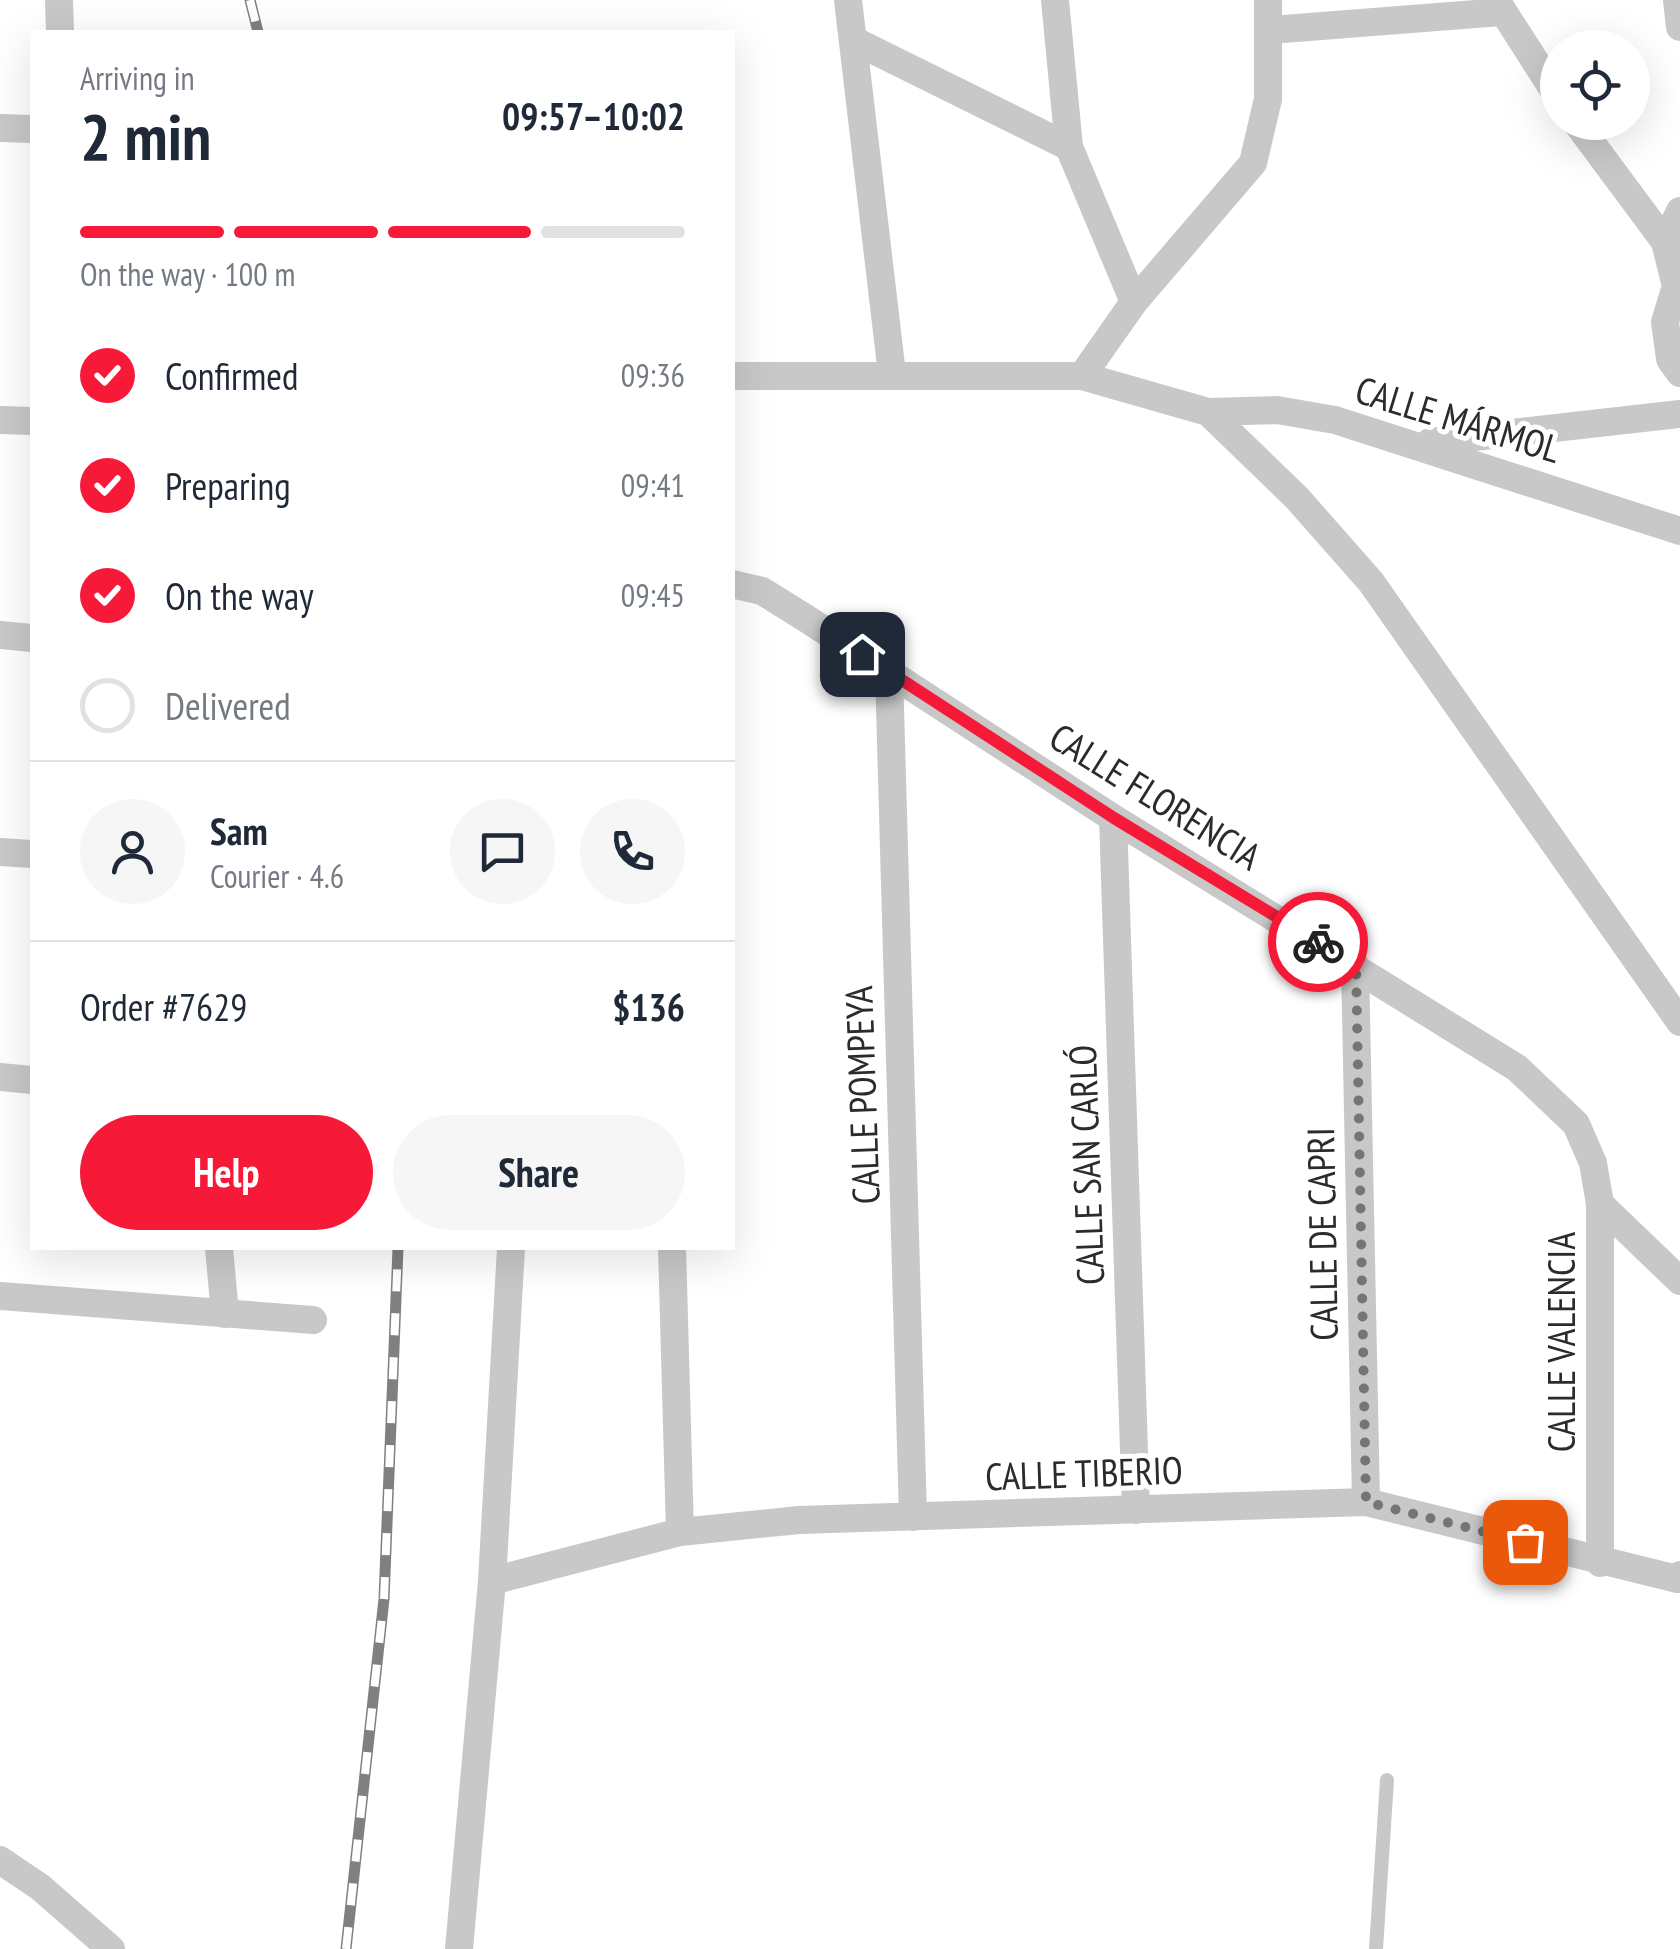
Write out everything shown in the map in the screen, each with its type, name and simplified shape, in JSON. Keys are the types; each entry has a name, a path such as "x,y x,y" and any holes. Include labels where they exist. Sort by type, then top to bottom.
{"street":[{"path":"58,0 60,30"},
{"path":"848,0 892,374"},
{"path":"1054,0 1069,146 1134,302"},
{"path":"1082,376 1134,302 1253,163 1268,99 1268,0"},
{"path":"1677,0 1680,26"},
{"path":"1270,30 1498,6 1540,70"},
{"path":"852,40 1069,146"},
{"path":"0,128 30,129"},
{"path":"1589,140 1665,242 1678,287 1665,322 1670,359 1680,373"},
{"path":"1665,242 1680,211"},
{"path":"735,376 1082,376 1208,412 1297,498 1371,582 1680,1022"},
{"name":"CALLE MÁRMOL","path":"1208,412 1277,410 1418,444 1680,530"},
{"path":"1418,444 1680,414"},
{"path":"0,420 30,421"},
{"name":"CALLE FLORENCIA","path":"735,585 762,591 1114,818 1517,1068 1576,1124"},
{"path":"0,635 30,637"},
{"name":"CALLE POMPEYA","path":"889,672 912,1517"},
{"name":"CALLE SAN CARLÓ","path":"1114,818 1136,1510"},
{"path":"0,852 30,854"},
{"name":"CALLE DE CAPRI","path":"1356,965 1366,1502"},
{"path":"0,1078 30,1080"},
{"name":"CALLE VALENCIA","path":"1576,1124 1593,1163 1600,1204 1600,1563"},
{"path":"1600,1204 1680,1281"},
{"path":"220,1250 225,1314"},
{"path":"459,1949 492,1582 512,1250"},
{"path":"672,1250 680,1532"},
{"path":"0,1296 313,1320"},
{"name":"CALLE TIBERIO","path":"492,1582 680,1532 799,1520 1366,1502 1600,1563 1678,1577"},
{"path":"0,1860 40,1887 112,1949"}],"lane":[{"path":"1376,1949 1387,1780"}],"railway":[{"path":"250,0 258,30"},
{"path":"346,1949 384,1599 398,1250"}],"way so far":[{"path":"1318,942 1356,965 1366,1502 1525,1542"}],"route":[{"path":"862,654 1114,818 1318,942"}]}
